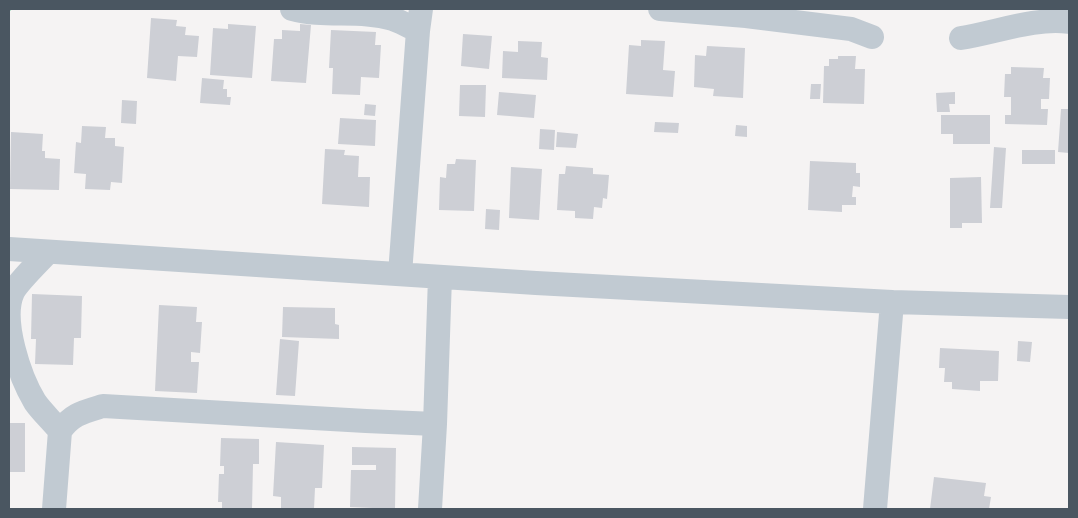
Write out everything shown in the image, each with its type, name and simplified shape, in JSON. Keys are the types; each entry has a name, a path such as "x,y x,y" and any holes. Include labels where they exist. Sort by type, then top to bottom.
{"street":[{"path":"292,9 303,12 391,18 403,23 419,20 400,274"},
{"path":"660,9 746,16 851,29 872,37"},
{"path":"961,38 1052,20 1069,22"},
{"path":"9,249 400,274 892,302 1069,307"},
{"path":"48,252 14,291 10,305 9,329 23,380 36,403 60,431"},
{"path":"430,509 440,276"},
{"path":"875,509 892,302"},
{"path":"54,509 60,431 67,421 78,413 103,406 435,424"}],"building":[{"path":"151,18 177,20 176,26 186,27 185,35 199,36 197,57 178,56 176,81 147,78"},
{"path":"228,24 256,26 252,78 210,75 213,28 228,29"},
{"path":"300,24 311,25 306,83 271,81 274,39 282,39 282,30 300,31"},
{"path":"331,30 376,32 375,45 381,45 379,78 361,77 360,95 332,94 333,68 329,68"},
{"path":"463,34 492,36 489,69 461,66"},
{"path":"641,40 665,41 663,70 675,71 673,97 626,94 629,45 641,46"},
{"path":"518,41 542,42 541,57 548,58 547,80 502,78 503,51 518,52"},
{"path":"707,46 745,48 743,98 713,96 714,89 694,87 695,55 706,56"},
{"path":"838,56 856,56 855,69 865,69 864,104 823,103 824,66 829,66 829,59 838,59"},
{"path":"1011,67 1044,68 1043,78 1050,78 1049,99 1041,99 1041,109 1048,109 1047,125 1005,124 1005,115 1011,115 1011,97 1004,97 1005,74 1011,74"},
{"path":"202,78 224,80 223,89 227,89 227,97 231,97 230,105 200,103"},
{"path":"811,84 821,84 820,99 810,99"},
{"path":"460,85 486,85 485,117 459,116"},
{"path":"499,92 536,95 534,118 497,115"},
{"path":"955,92 955,104 949,104 950,112 937,112 936,93"},
{"path":"122,100 137,101 136,124 121,123"},
{"path":"365,104 376,105 375,116 364,115"},
{"path":"1061,109 1069,109 1069,153 1058,152"},
{"path":"941,115 990,115 990,144 953,144 953,134 941,134"},
{"path":"340,118 376,120 375,146 338,144"},
{"path":"655,122 679,123 678,133 654,132"},
{"path":"736,125 747,126 747,137 735,136"},
{"path":"82,126 106,127 105,138 115,138 115,146 124,147 122,183 111,182 110,190 85,189 86,174 74,173 76,142 81,143"},
{"path":"540,129 555,130 554,150 539,149"},
{"path":"11,132 43,134 42,151 45,151 45,158 60,159 59,190 10,189"},
{"path":"557,132 578,134 576,148 556,147"},
{"path":"994,147 1006,148 1002,208 990,208"},
{"path":"325,149 345,150 344,155 359,156 358,177 370,177 369,207 322,204"},
{"path":"1022,150 1055,150 1055,164 1022,164"},
{"path":"456,159 476,160 474,211 439,210 440,177 446,178 447,164 455,164"},
{"path":"810,161 856,163 856,173 860,173 860,187 853,186 852,197 856,197 856,205 842,205 842,212 808,210"},
{"path":"566,166 593,168 593,174 609,175 607,199 603,198 602,208 594,207 593,219 575,218 575,211 557,210 559,174 565,174"},
{"path":"511,167 542,169 539,220 509,218"},
{"path":"981,177 982,223 962,223 962,228 950,228 950,178"},
{"path":"486,209 500,210 499,230 485,229"},
{"path":"32,294 82,296 81,338 74,338 73,365 35,364 36,339 31,339"},
{"path":"159,305 197,307 196,322 202,322 200,353 191,352 191,362 199,362 197,393 155,391"},
{"path":"283,307 335,308 335,324 339,325 339,339 282,337"},
{"path":"280,339 299,341 295,396 276,395"},
{"path":"1018,341 1032,342 1030,362 1017,361"},
{"path":"940,348 999,351 998,381 980,381 980,391 952,389 952,382 944,382 945,368 939,368"},
{"path":"9,423 25,423 25,472 9,472"},
{"path":"221,438 259,439 259,464 253,464 252,509 222,509 222,502 218,502 219,474 224,474 224,466 220,466"},
{"path":"276,442 324,445 322,488 315,488 314,509 281,509 281,497 273,496"},
{"path":"352,447 396,448 395,509 350,507 351,470 376,470 376,465 352,465"},
{"path":"934,477 986,483 984,496 991,497 989,509 930,509"}]}
